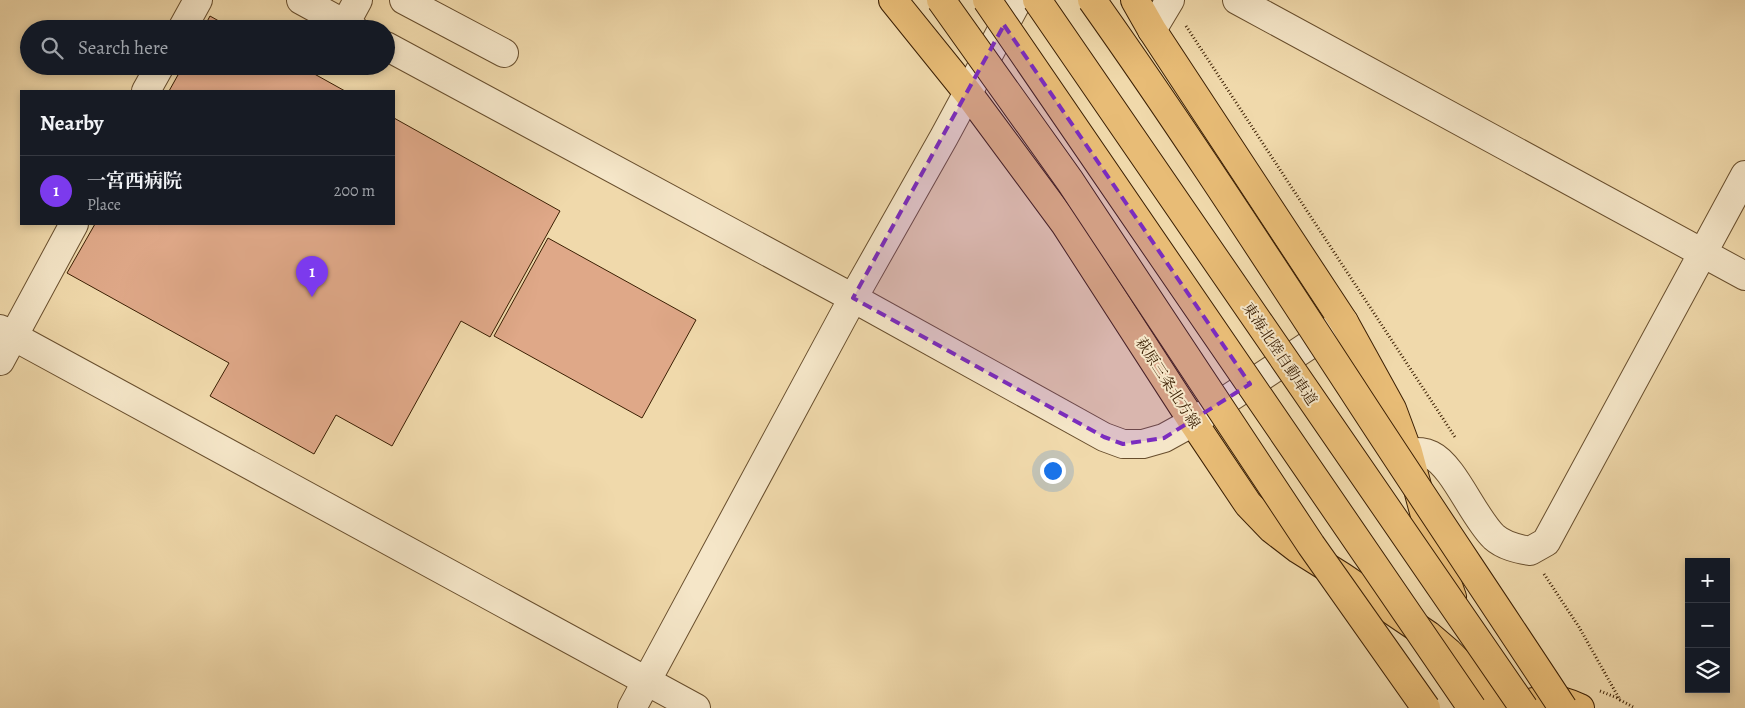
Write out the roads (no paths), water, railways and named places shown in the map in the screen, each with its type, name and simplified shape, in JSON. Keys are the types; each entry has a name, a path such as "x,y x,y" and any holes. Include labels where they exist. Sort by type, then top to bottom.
{"main road":[{"name":"萩原三条北方線","path":"893,0 968,93 1064,224 1248,504 1272,529 1298,549 1428,635 1470,674 1500,708"},
{"path":"941,0 1070,181 1311,545 1426,708"},
{"path":"988,0 1472,708"},
{"name":"東海北陸自動車道","path":"1037,0 1524,708"},
{"path":"1092,0 1155,88 1563,708"},
{"name":"萩原三条北方線","path":"1135,0 1152,30 1344,322 1392,409 1408,452 1428,527 1468,642 1479,670 1500,708"},
{"path":"1511,708 1538,700 1564,700 1580,708"}],"street":[{"path":"187,20 198,0"},
{"path":"301,0 339,20"},
{"path":"352,20 358,0"},
{"path":"404,0 504,53"},
{"path":"632,708 853,298 1018,0"},
{"path":"1152,30 1170,0"},
{"path":"1236,0 1745,276"},
{"path":"395,51 853,298 1104,437 1123,444 1142,444 1164,438 1193,422 1344,322"},
{"path":"147,90 155,75"},
{"path":"1408,452 1422,452 1431,455 1444,464 1477,516 1495,538 1511,547 1530,551 1546,542 1615,411 1745,175"},
{"path":"0,361 7,332 73,225"},
{"path":"7,332 696,708"}],"place":[{"name":"一宮西病院","path":"312,297"}]}
